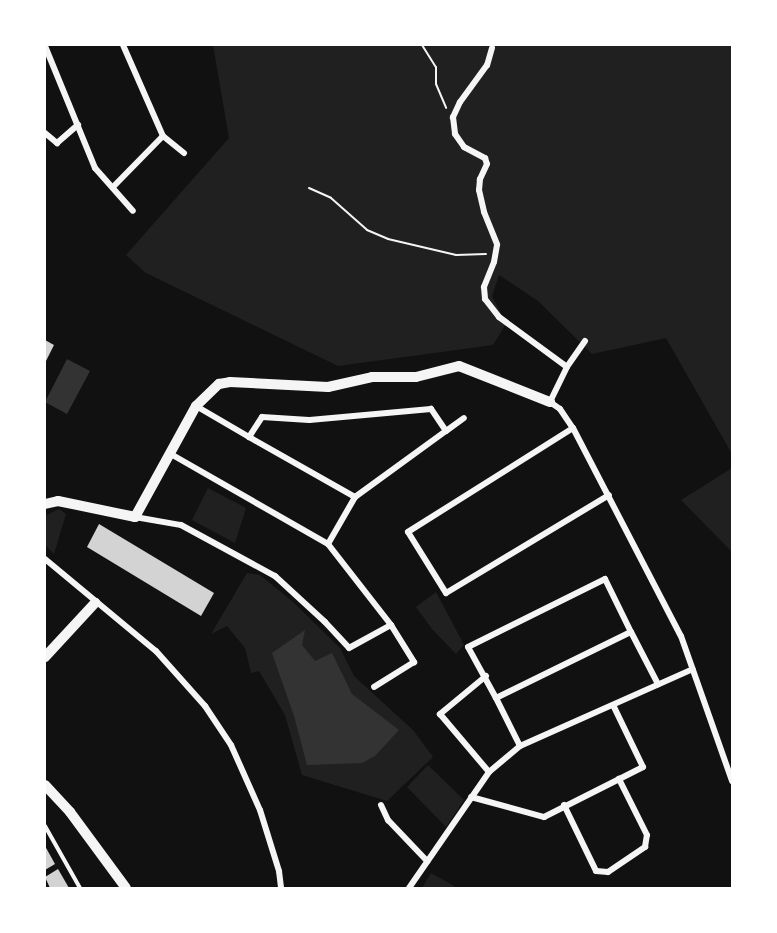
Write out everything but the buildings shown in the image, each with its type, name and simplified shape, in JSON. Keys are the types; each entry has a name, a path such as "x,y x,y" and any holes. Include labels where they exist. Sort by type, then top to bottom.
{"street":[{"path":"123,45 163,136 184,153"},
{"path":"45,46 96,168 134,212"},
{"path":"492,48 487,65 460,102 453,117 455,134 464,147 485,158 487,164 480,179 479,190 484,212 497,245 484,287 485,299 500,318 567,367"},
{"path":"45,133 57,143 78,125"},
{"path":"113,188 163,136"},
{"path":"550,402 567,367 585,341"},
{"path":"135,518 196,406 219,384 230,382 328,387 372,377 416,377 459,366 550,402 560,408 573,428 681,636 732,781"},
{"path":"196,406 355,497"},
{"path":"249,437 262,417 309,420 431,410 446,431"},
{"path":"328,544 355,497 464,418"},
{"path":"573,428 408,532 446,593 609,495"},
{"path":"169,453 328,544 391,625 414,662 374,687"},
{"path":"45,504 58,501 135,518 182,525 275,576 325,622 349,648 391,625"},
{"path":"45,559 95,603 156,651 206,705 231,745 260,810 279,871 281,888"},
{"path":"520,746 486,676 468,647 605,579 658,684"},
{"path":"45,657 95,603"},
{"path":"496,698 631,632"},
{"path":"409,888 489,772 520,746 693,669"},
{"path":"486,676 440,714 489,772"},
{"path":"471,797 544,817 644,767 614,706"},
{"path":"724,758 732,752"},
{"path":"564,805 596,871 608,872 645,847 647,835 619,779"},
{"path":"45,785 70,812 126,888"},
{"path":"381,805 388,820 428,861"}],"lane":[{"path":"45,825 80,888"}],"path":[{"path":"422,45 436,67 436,84 453,117"},
{"path":"309,188 331,198 368,230 388,239 456,255 479,253 495,256"}],"shaded area":[{"path":"213,45 732,45 732,454 666,338 592,354 538,301 499,275 492,296 506,324 493,345 338,366 146,273 126,255 229,138"},
{"path":"67,359 90,371 67,414 45,402"},
{"path":"732,468 732,552 681,500"},
{"path":"208,488 246,508 235,543 192,520"},
{"path":"59,509 66,514 54,554 45,545 45,516"},
{"path":"247,573 260,575 293,602 340,648 354,676 413,730 433,757 387,801 302,775 285,715 259,671 251,673 245,648 227,626 211,634"},
{"path":"436,592 464,645 456,654 432,629 416,607"},
{"path":"305,630 302,645 315,661 332,653 352,694 399,730 375,756 362,763 307,765 294,716 272,653"},
{"path":"428,765 464,800 446,827 407,787"},
{"path":"431,873 449,883 457,888 422,888"}]}
